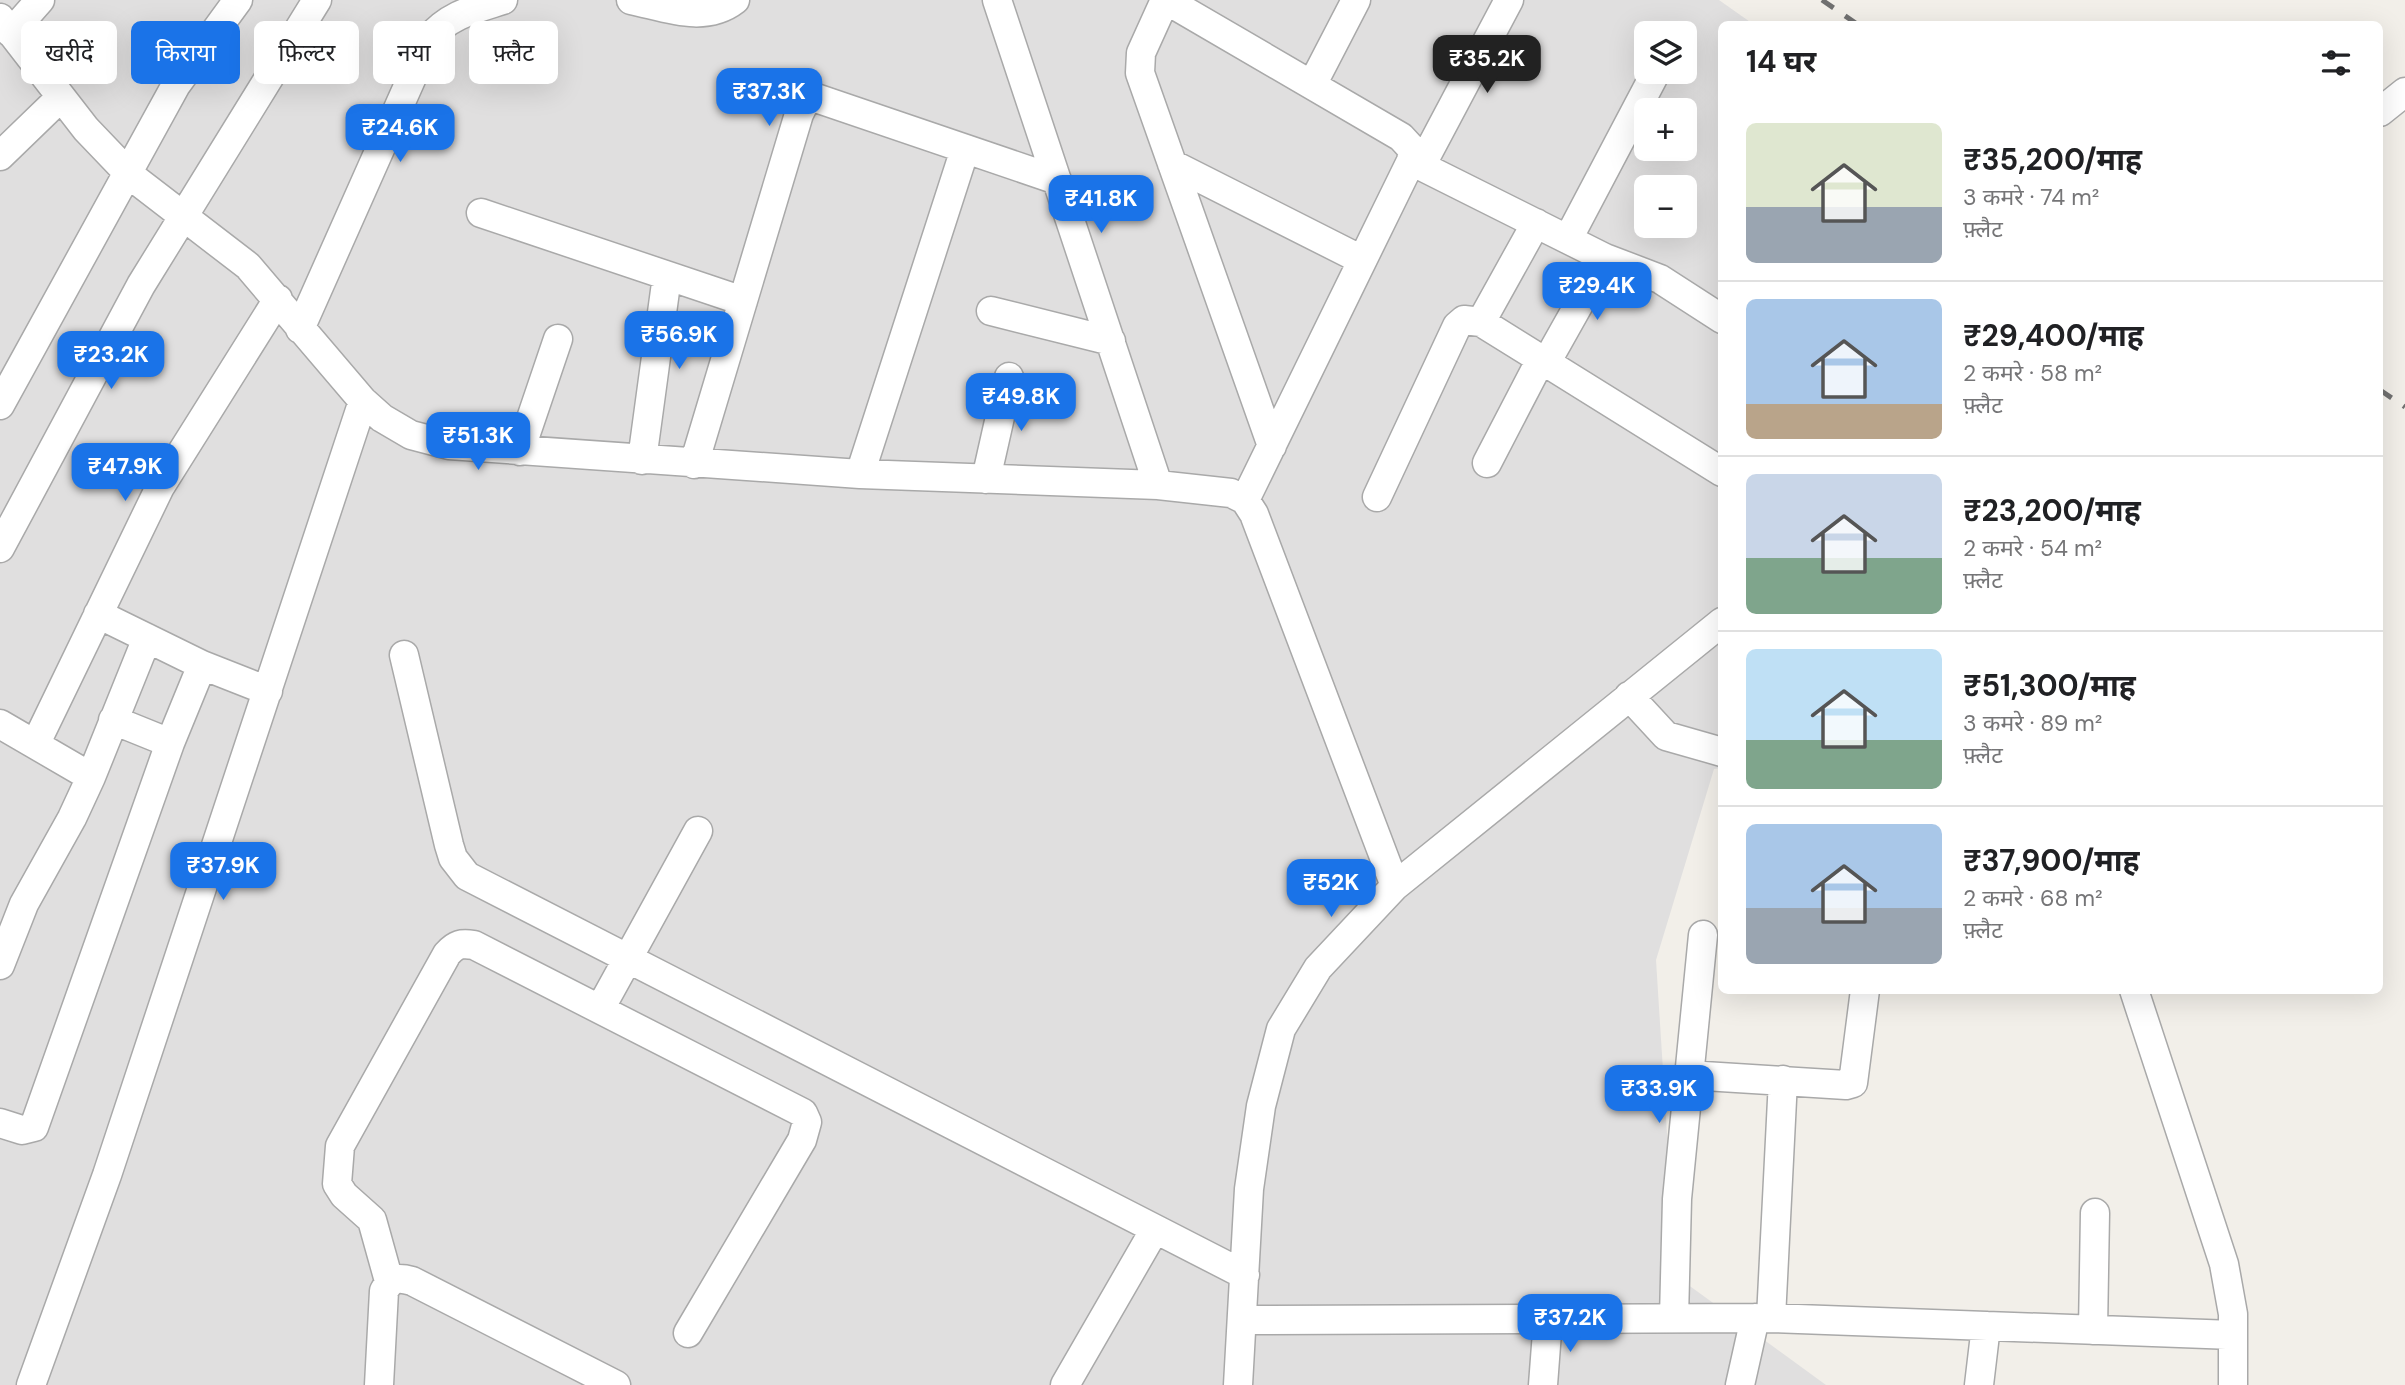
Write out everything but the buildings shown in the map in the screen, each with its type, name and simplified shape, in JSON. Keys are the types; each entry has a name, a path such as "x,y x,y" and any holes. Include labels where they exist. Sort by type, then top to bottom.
{"street":[{"path":"40,0 4,26 61,97 128,173 248,266 363,401 382,418 411,435 449,445 694,464 860,474 1158,485 1231,493 1245,500 1254,514 1395,886"},
{"path":"3,391 176,85 238,0"},
{"path":"0,548 128,308 317,0"},
{"path":"300,329 429,39 454,16 503,0"},
{"path":"631,0 696,14 712,12 735,0"},
{"path":"997,0 1158,485"},
{"path":"1272,446 1138,64 1166,0 1409,143 1416,164"},
{"path":"1312,85 1356,0"},
{"path":"1245,500 1362,260 1509,0"},
{"path":"1568,239 1650,84"},
{"path":"2383,110 2405,92"},
{"path":"0,156 61,97"},
{"path":"694,464 799,114 807,97 816,97 1057,180"},
{"path":"860,474 965,149"},
{"path":"1172,164 1362,260"},
{"path":"1416,164 1605,258 1660,279 1718,316"},
{"path":"481,214 743,301"},
{"path":"1481,322 1536,223"},
{"path":"1487,463 1605,258"},
{"path":"642,460 667,276"},
{"path":"36,743 160,487 278,299"},
{"path":"990,311 1111,341"},
{"path":"1377,497 1457,326 1464,320 1481,322 1718,470"},
{"path":"520,451 558,339"},
{"path":"986,479 1009,377"},
{"path":"31,1385 107,1175 363,401"},
{"path":"98,614 202,665 268,691"},
{"path":"1238,1385 1249,1189 1261,1106 1281,1029 1318,968 1395,886 1718,625"},
{"path":"0,965 24,904 72,818 91,777 147,638"},
{"path":"404,655 453,858 467,876 1245,1275"},
{"path":"0,1124 22,1130 33,1127 170,743 202,665"},
{"path":"1629,696 1666,736 1718,751"},
{"path":"113,720 170,743"},
{"path":"0,724 91,777"},
{"path":"600,1009 698,831"},
{"path":"1674,1318 1677,1199 1703,935"},
{"path":"379,1385 384,1291 389,1281 372,1220 344,1195 337,1184 340,1146 447,954 455,945 474,945 803,1113 807,1122 802,1140 688,1333"},
{"path":"1688,1075 1846,1085 1853,1083 1864,994"},
{"path":"2135,994 2224,1264 2234,1335 2233,1385"},
{"path":"1740,1385 1763,1318 1783,1080"},
{"path":"2093,1330 2095,1213"},
{"path":"1065,1385 1156,1229"},
{"path":"389,1281 398,1278 412,1281 615,1385"},
{"path":"1243,1320 1763,1318 2234,1335"},
{"path":"1543,1385 1548,1319"},
{"path":"1979,1385 1986,1326"}],"shaded area":[{"path":"0,0 1719,0 1749,21 1718,21 1718,768 1714,769 1656,960 1676,1276 1826,1385 0,1385"}],"railway":[{"path":"1822,0 1853,21"},
{"path":"2383,392 2405,407"}]}
